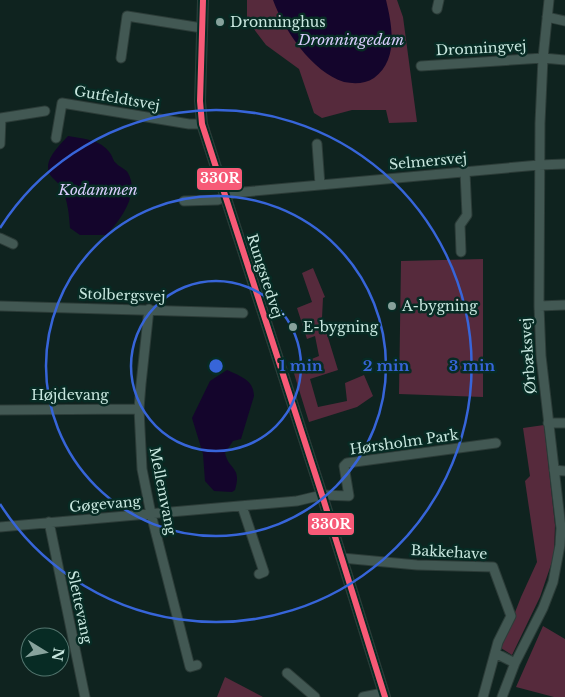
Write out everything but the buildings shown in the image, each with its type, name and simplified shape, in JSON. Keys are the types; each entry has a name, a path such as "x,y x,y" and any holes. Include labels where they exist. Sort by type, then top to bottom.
{"main road":[{"name":"Rungstedvej","path":"203,0 200,101 202,124 322,495 384,695"}],"street":[{"name":"Ørbæksvej","path":"502,697 515,663 543,608 553,582 563,528 548,422 541,356 539,306 539,164 543,58 549,0"},
{"path":"121,58 127,16 202,28"},
{"path":"547,17 565,20"},
{"name":"Dronningvej","path":"421,66 543,58 565,60"},
{"name":"Gutfeldtsvej","path":"56,138 62,102 189,124 202,124"},
{"path":"0,144 1,118 45,111"},
{"path":"317,144 320,185"},
{"name":"Selmersvej","path":"184,201 218,200 233,193 539,164 565,164"},
{"path":"461,252 460,225 467,215 465,172"},
{"path":"0,238 13,244"},
{"path":"539,306 565,305"},
{"name":"Stolbergsvej","path":"0,306 242,313"},
{"name":"Mellemvang","path":"149,309 140,384 139,409 142,469 151,514 190,667 197,665"},
{"name":"Højdevang","path":"0,410 139,409"},
{"path":"548,422 565,423"},
{"name":"Hørsholm Park","path":"322,495 349,496 344,466 347,464 496,443"},
{"path":"554,470 565,472"},
{"name":"Gøgevang","path":"0,527 297,501 322,495"},
{"path":"242,506 264,572 259,574"},
{"name":"Slettevang","path":"49,522 85,697"},
{"name":"Bakkehave","path":"342,558 417,565 493,567 511,616 498,642 483,697"},
{"path":"495,653 515,663"},
{"path":"287,673 316,697"},
{"path":"363,697 384,695"}],"shaded area":[{"path":"247,0 397,0 403,17 417,122 389,123 386,110 352,110 322,118 314,113 299,69 266,45 247,20"},
{"path":"483,259 483,397 399,394 401,261"},
{"path":"313,268 325,297 323,298 322,318 338,370 310,379 318,407 347,401 345,383 364,375 373,396 357,407 309,422 292,367 319,356 315,336 307,339 297,308 312,302 302,273"},
{"path":"544,425 555,525 554,556 540,597 512,655 501,648 537,562 525,481 530,476 523,428"},
{"path":"543,626 565,639 565,697 554,697 516,687"},
{"path":"225,677 263,697 217,697"}],"water":[{"name":"Dronningedam","path":"273,0 386,0 392,42 387,62 382,71 374,78 359,83 348,83 332,77 310,60 284,24"},
{"name":"Kodammen","path":"68,136 97,142 106,148 115,162 128,173 132,190 127,207 106,235 80,235 70,228 68,208 64,194 60,185 50,175 48,168 54,153"},
{"path":"227,370 249,382 254,396 241,439 233,441 225,453 237,477 235,490 232,492 214,491 205,481 203,454 192,418 210,381"}],"transit line":[{"name":"330R","path":"203,0 200,101 202,124 385,697"}],"place":[{"name":"Dronninghus","path":"220,22"},
{"name":"A-bygning","path":"392,306"},
{"name":"E-bygning","path":"293,327"}]}
